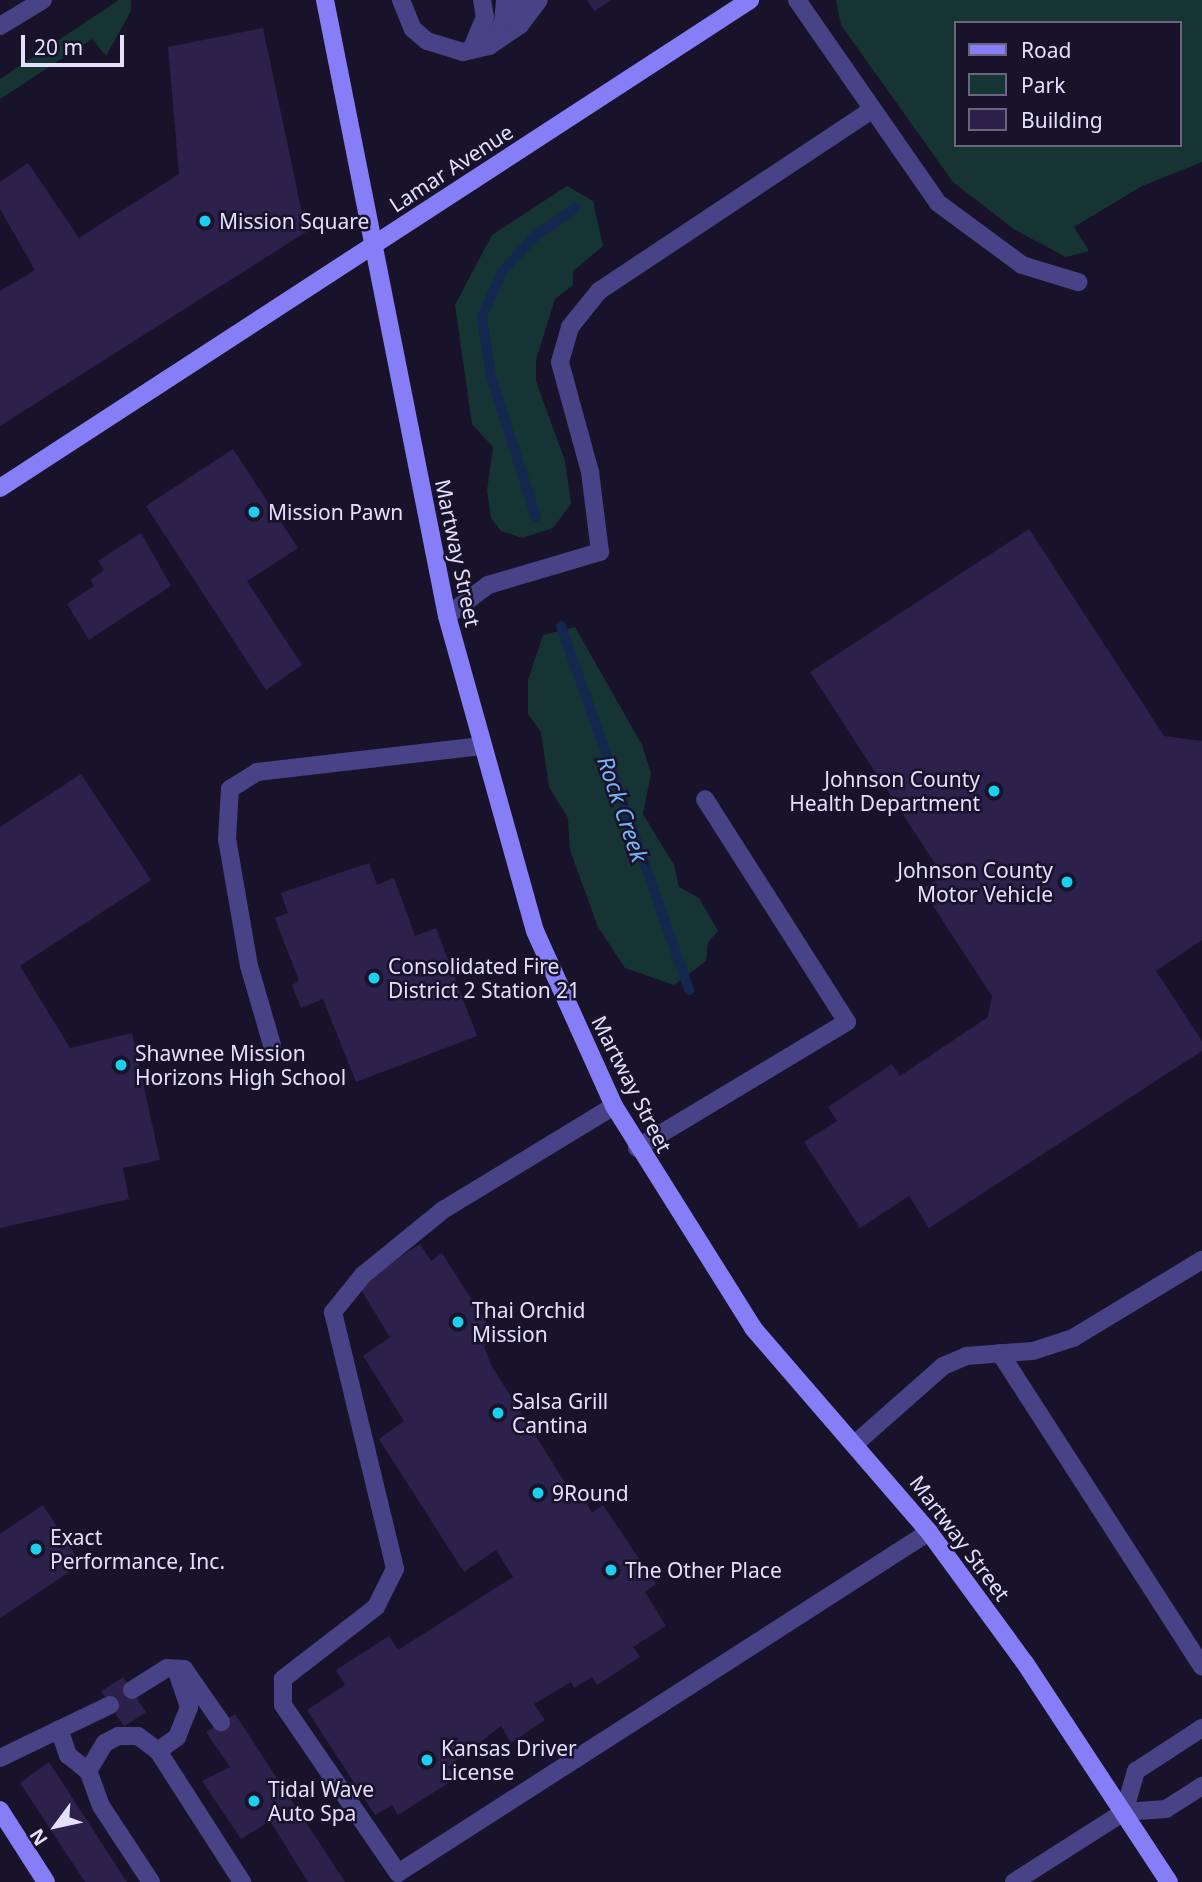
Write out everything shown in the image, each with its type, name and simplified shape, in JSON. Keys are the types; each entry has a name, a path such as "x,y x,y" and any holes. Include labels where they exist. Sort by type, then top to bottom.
{"street":[{"name":"Martway Street","path":"326,0 447,616 535,931 614,1106 637,1148 752,1328 856,1443 929,1532 1124,1812 1169,1882"},
{"name":"Lamar Avenue","path":"0,488 750,0"},
{"path":"0,1810 46,1882"}],"lane":[{"path":"0,26 43,0"},
{"path":"401,0 413,29 444,51 480,48 520,25 539,0"},
{"path":"480,48 485,18 482,0"},
{"path":"480,48 503,23 505,0"},
{"path":"520,25 521,0"},
{"path":"797,0 870,111 938,203 968,230 1022,265 1077,282"},
{"path":"447,616 488,585 600,552 590,472 560,362 570,327 599,291 870,111"},
{"path":"272,1045 249,966 227,839 230,789 257,772 482,746"},
{"path":"637,1148 847,1022 705,799"},
{"path":"614,1106 443,1210 363,1275 333,1312 395,1569 376,1607 283,1679 283,1705 398,1873 929,1532"},
{"path":"856,1443 943,1366 1073,1338 1202,1260"},
{"path":"1000,1353 1202,1666"},
{"path":"132,1690 176,1669 190,1673 220,1722"},
{"path":"158,1751 177,1737 189,1707 176,1669"},
{"path":"0,1758 110,1705"},
{"path":"1124,1812 1136,1771 1202,1728"},
{"path":"59,1729 68,1755 88,1771 101,1805 151,1882"},
{"path":"88,1771 105,1743 118,1736 138,1736 158,1751 242,1882"},
{"path":"1014,1882 1124,1812 1166,1809 1202,1786"}],"green space":[{"path":"119,0 131,0 131,11 106,56 92,39 0,99 0,79"},
{"path":"836,0 1202,0 1202,162 1142,186 1074,227 1089,251 1066,257 1015,230 953,182 841,25"},
{"path":"567,186 593,201 603,246 573,271 573,285 555,299 536,360 536,381 565,461 571,504 553,528 522,538 501,531 491,518 487,491 493,447 472,424 455,305 492,235"},
{"path":"575,627 642,745 651,773 643,814 674,865 679,887 699,898 718,931 708,942 706,961 674,985 625,968 598,927 570,850 568,818 549,787 541,732 528,714 528,680 543,635"}],"building":[{"path":"587,0 612,0 594,11"},
{"name":"Mission Square","path":"263,28 306,232 0,426 0,291 35,270 0,209 0,182 28,163 79,238 179,174 168,47"},
{"path":"233,449 298,548 247,581 302,665 266,690 146,506"},
{"name":"Johnson County Motor Vehicle","path":"1029,529 1164,736 1202,741 1202,940 1156,971 1202,1041 1202,1051 929,1228 909,1196 860,1228 804,1142 837,1121 828,1107 892,1064 900,1076 988,1017 992,996 922,889 943,876 810,672"},
{"path":"141,533 171,586 89,640 67,604 94,586 90,580 104,570 98,561"},
{"path":"81,774 151,880 20,966 70,1048 132,1033 160,1160 123,1168 129,1199 0,1228 0,827"},
{"path":"369,863 377,885 394,878 415,936 436,928 477,1036 356,1082 323,999 301,1008 292,985 299,981 275,918 288,913 281,893"},
{"path":"420,1244 431,1261 442,1253 496,1338 484,1346 491,1365 574,1497 580,1493 592,1513 603,1505 656,1584 645,1592 666,1626 633,1647 640,1657 597,1685 592,1677 574,1688 571,1682 534,1704 545,1720 511,1743 501,1726 448,1767 456,1778 398,1815 392,1805 375,1815 307,1710 345,1685 336,1670 389,1636 398,1650 513,1577 496,1550 464,1572 379,1439 404,1421 363,1356 390,1337 358,1285"},
{"name":"Exact Performance, Inc.","path":"43,1505 81,1564 0,1618 0,1534"},
{"path":"123,1677 146,1712 124,1726 101,1691"},
{"name":"Tidal Wave Auto Spa","path":"235,1714 345,1882 308,1882 270,1821 241,1839 202,1781 230,1767 206,1732"},
{"path":"49,1762 127,1882 85,1882 20,1783"}],"waterway":[{"name":"Rock Creek","path":"536,517 491,377 482,317 502,272 534,237 575,208"},
{"name":"Rock Creek","path":"561,626 689,990"}],"place":[{"name":"Mission Square","path":"205,221"},
{"name":"Mission Pawn","path":"254,512"},
{"name":"Johnson County Health Department","path":"994,791"},
{"name":"Johnson County Motor Vehicle","path":"1067,882"},
{"name":"Consolidated Fire District 2 Station 21","path":"374,978"},
{"name":"Shawnee Mission Horizons High School","path":"121,1065"},
{"name":"Thai Orchid Mission","path":"458,1322"},
{"name":"Salsa Grill Cantina","path":"498,1413"},
{"name":"9Round","path":"538,1493"},
{"name":"Exact Performance, Inc.","path":"36,1549"},
{"name":"The Other Place","path":"611,1570"},
{"name":"Kansas Driver License","path":"427,1760"},
{"name":"Tidal Wave Auto Spa","path":"254,1801"}]}
